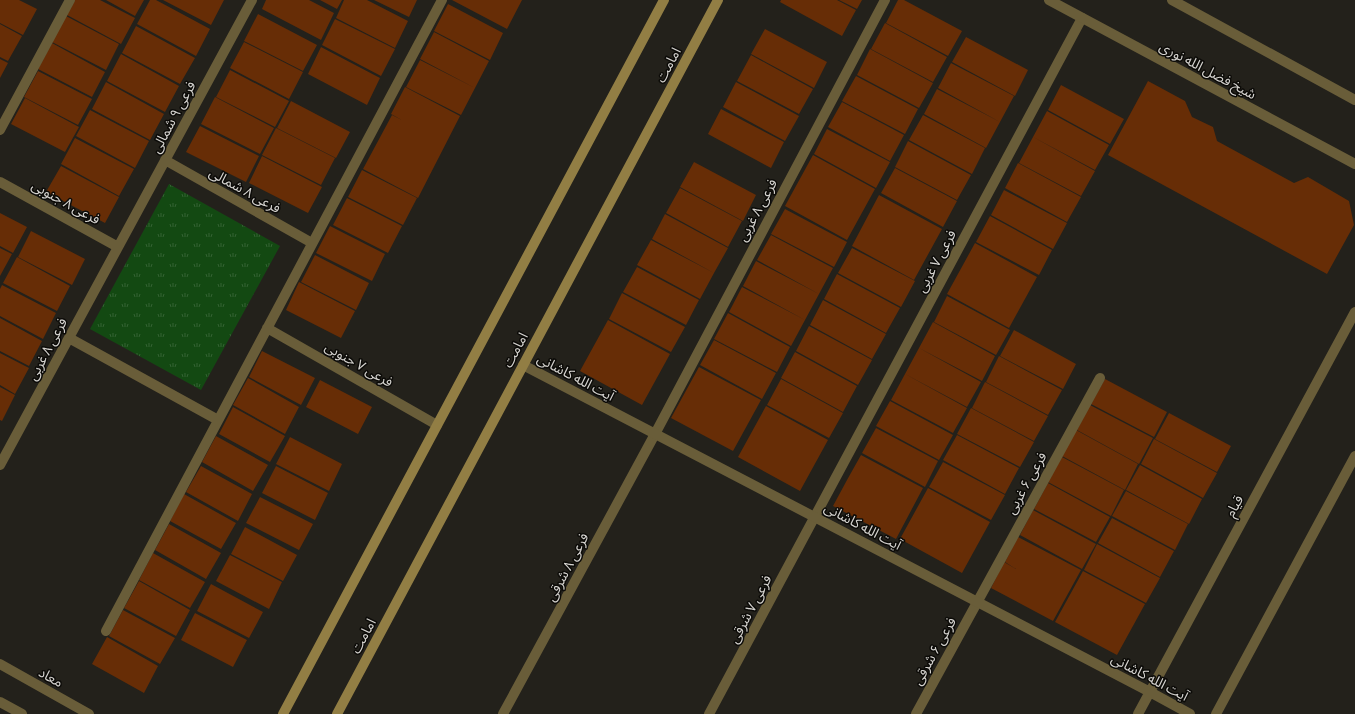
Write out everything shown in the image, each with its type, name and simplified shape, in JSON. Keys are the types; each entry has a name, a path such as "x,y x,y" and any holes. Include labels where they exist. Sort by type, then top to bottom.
{"main road":[{"path":"283,714 664,0"},
{"name":"امامت","path":"337,714 718,0"}],"street":[{"path":"0,130 70,0"},
{"name":"فرعی ۹ شمالی","path":"118,247 252,0"},
{"path":"106,631 442,0"},
{"name":"فرعی ۸ غربی","path":"654,434 885,0"},
{"name":"شیخ فضل الله نوری","path":"1049,0 1355,164"},
{"path":"1172,0 1355,100"},
{"name":"فرعی ۷ غربی","path":"815,517 1082,18"},
{"name":"فرعی ۸ شمالی","path":"165,160 312,243"},
{"name":"فرعی ۸ جنوبی","path":"0,182 118,247"},
{"name":"فرعی ۸ غربی","path":"0,465 118,247"},
{"name":"قیام","path":"1138,714 1355,312"},
{"name":"فرعی ۷ جنوبی","path":"267,328 437,424"},
{"path":"69,338 218,420"},
{"name":"آیت الله کاشانی","path":"523,365 1190,714"},
{"name":"فرعی ۶ غربی","path":"977,602 1100,378"},
{"name":"فرعی ۸ شرقی","path":"503,714 654,434"},
{"path":"1216,714 1355,456"},
{"name":"فرعی ۷ شرقی","path":"709,714 815,517"},
{"name":"فرعی ۶ شرقی","path":"916,714 977,602"},
{"name":"معاد","path":"0,664 89,714"},
{"path":"0,702 22,714"}],"green space":[{"path":"169,184 280,246 201,390 90,329"}],"building":[{"path":"0,0 19,0 37,9 23,35 0,23"},
{"path":"75,0 100,0 135,18 121,44 67,15"},
{"path":"106,0 144,0 135,16"},
{"path":"150,0 156,0 210,29 196,56 137,24"},
{"path":"163,0 224,0 211,25"},
{"path":"266,0 309,0 334,13 321,40 262,9"},
{"path":"320,0 342,0 337,9"},
{"path":"344,0 367,0 408,21 395,48 336,18"},
{"path":"374,0 417,0 409,17"},
{"path":"452,0 522,0 507,29"},
{"path":"781,0 837,0 856,10 842,36 780,2"},
{"path":"839,0 862,0 857,9"},
{"path":"898,0 904,0 962,31 948,56 886,23"},
{"path":"448,4 503,33 490,60 434,31"},
{"path":"258,14 317,45 303,71 244,41"},
{"path":"66,16 119,44 106,70 52,42"},
{"path":"335,19 395,49 381,76 322,45"},
{"path":"885,23 947,57 933,82 871,49"},
{"path":"0,24 22,36 8,61 0,57"},
{"path":"136,26 195,58 180,84 122,53"},
{"path":"765,29 827,62 814,88 751,54"},
{"path":"434,32 489,61 475,88 420,59"},
{"path":"966,37 1028,70 1015,96 952,62"},
{"path":"244,42 303,72 289,99 230,68"},
{"path":"52,43 105,72 92,97 38,69"},
{"path":"321,47 380,78 367,105 308,74"},
{"path":"870,49 933,83 919,108 857,75"},
{"path":"121,54 179,86 165,112 107,81"},
{"path":"751,55 813,89 799,114 737,81"},
{"path":"0,59 8,63 0,78"},
{"path":"420,60 475,88 461,115 406,87"},
{"path":"951,63 1014,96 1000,122 938,88"},
{"path":"230,70 289,101 275,127 216,97"},
{"path":"38,71 92,99 78,125 24,97"},
{"path":"856,76 918,109 905,134 842,101"},
{"path":"1148,81 1185,101 1192,117 1213,127 1217,141 1294,183 1308,177 1349,201 1354,225 1327,274 1108,155"},
{"path":"106,82 164,114 150,140 92,109"},
{"path":"736,82 799,116 785,141 723,107"},
{"path":"1061,85 1124,119 1110,144 1048,110"},
{"path":"405,87 460,116 418,198 363,169 392,115 402,120 391,114"},
{"path":"937,89 1000,122 986,148 924,114"},
{"path":"215,97 274,128 260,154 201,124"},
{"path":"25,98 79,127 65,152 11,124"},
{"path":"291,101 350,132 336,158 277,128"},
{"path":"842,102 904,135 890,161 828,127"},
{"path":"721,109 784,142 771,168 708,134"},
{"path":"90,110 149,141 135,168 76,136"},
{"path":"1047,111 1109,145 1095,170 1033,137"},
{"path":"923,115 985,148 972,174 909,140"},
{"path":"200,126 259,156 246,182 186,152"},
{"path":"276,128 335,158 321,185 262,155"},
{"path":"827,129 890,162 876,188 814,154"},
{"path":"1033,137 1095,171 1081,196 1019,163"},
{"path":"75,138 134,169 119,196 61,164"},
{"path":"908,141 971,175 957,200 895,167"},
{"path":"813,155 875,189 847,240 785,206"},
{"path":"262,156 322,187 308,213 249,183"},
{"path":"694,162 756,195 743,221 680,187"},
{"path":"1018,163 1081,197 1067,222 1005,188"},
{"path":"61,166 119,197 105,223 46,192"},
{"path":"895,168 957,201 943,227 881,193"},
{"path":"362,170 417,198 403,225 348,197"},
{"path":"680,188 742,221 728,247 666,213"},
{"path":"1004,190 1067,223 1053,249 991,215"},
{"path":"879,195 942,229 914,280 852,246"},
{"path":"347,198 402,226 388,253 333,225"},
{"path":"785,209 847,242 834,267 771,234"},
{"path":"0,213 27,227 13,253 0,246"},
{"path":"665,214 728,248 714,273 652,239"},
{"path":"990,216 1052,250 1039,275 976,242"},
{"path":"330,226 385,254 372,281 316,253"},
{"path":"31,231 85,259 72,285 18,257"},
{"path":"771,235 833,268 819,294 757,260"},
{"path":"651,240 714,273 700,299 637,265"},
{"path":"975,243 1037,277 1009,328 947,294"},
{"path":"0,248 12,254 0,276"},
{"path":"852,248 915,281 901,307 838,273"},
{"path":"315,255 369,283 356,310 301,282"},
{"path":"17,257 70,286 57,311 3,283"},
{"path":"756,261 819,294 805,320 743,286"},
{"path":"637,267 699,300 686,325 623,292"},
{"path":"837,274 900,308 886,333 824,299"},
{"path":"299,282 355,311 341,338 286,310"},
{"path":"2,285 56,313 43,339 0,316 0,289"},
{"path":"742,287 805,320 791,346 729,312"},
{"path":"622,293 685,327 671,352 609,319"},
{"path":"947,296 1010,330 996,355 934,322"},
{"path":"823,300 886,334 872,359 810,325"},
{"path":"728,313 790,347 777,372 714,339"},
{"path":"0,318 42,341 29,366 0,351"},
{"path":"608,320 670,354 642,405 580,371"},
{"path":"933,322 995,356 982,381 919,348"},
{"path":"809,326 872,360 858,385 796,351"},
{"path":"1014,330 1076,364 1063,389 1000,356"},
{"path":"714,340 776,373 762,399 700,365"},
{"path":"919,348 981,382 967,407 905,374"},
{"path":"262,351 315,378 301,405 249,377"},
{"path":"795,352 857,386 843,412 781,378"},
{"path":"0,353 29,368 15,394 0,385"},
{"path":"999,356 1062,390 1048,415 986,382"},
{"path":"699,367 761,400 733,451 671,418"},
{"path":"905,374 967,408 953,433 891,400"},
{"path":"248,378 299,407 285,434 233,405"},
{"path":"781,379 843,413 829,438 767,405"},
{"path":"1105,379 1167,412 1154,437 1091,404"},
{"path":"320,380 372,407 358,434 306,407"},
{"path":"985,382 1048,416 1034,441 972,408"},
{"path":"0,387 15,395 2,421 0,420"},
{"path":"890,401 953,435 939,460 876,426"},
{"path":"1090,405 1153,438 1139,464 1077,430"},
{"path":"766,406 828,440 800,491 738,457"},
{"path":"233,407 285,436 270,462 219,434"},
{"path":"971,408 1034,442 1020,467 957,434"},
{"path":"1169,413 1231,446 1217,472 1155,439"},
{"path":"876,428 938,461 925,487 862,453"},
{"path":"1076,430 1138,464 1125,490 1062,456"},
{"path":"957,435 1019,468 1005,494 943,460"},
{"path":"216,436 268,465 253,491 202,462"},
{"path":"290,437 342,464 329,491 276,464"},
{"path":"1154,439 1217,473 1203,498 1141,464"},
{"path":"861,455 923,488 896,539 833,506"},
{"path":"1062,457 1124,490 1111,516 1048,482"},
{"path":"943,462 1005,495 991,520 929,487"},
{"path":"1140,465 1202,499 1189,524 1126,490"},
{"path":"201,466 252,494 238,521 186,492"},
{"path":"276,466 328,493 315,520 262,493"},
{"path":"1048,483 1110,517 1096,542 1034,509"},
{"path":"928,488 990,522 962,573 900,539"},
{"path":"1126,491 1188,524 1175,550 1112,516"},
{"path":"184,494 236,523 221,549 170,521"},
{"path":"260,497 313,524 299,550 246,523"},
{"path":"1033,510 1096,544 1082,569 1020,535"},
{"path":"1112,518 1174,551 1160,577 1098,543"},
{"path":"169,524 221,553 206,579 155,550"},
{"path":"245,527 297,555 283,581 231,554"},
{"path":"1018,537 1081,570 1053,621 991,588 1004,562 1016,569 1005,562"},
{"path":"1097,544 1160,578 1146,603 1084,570"},
{"path":"153,553 205,582 190,608 139,580"},
{"path":"230,555 282,582 269,609 216,581"},
{"path":"1083,571 1145,604 1117,655 1055,622"},
{"path":"139,581 190,610 176,636 124,608"},
{"path":"211,584 263,612 249,638 197,611"},
{"path":"123,610 175,638 160,664 109,636"},
{"path":"195,613 247,640 233,667 181,640"},
{"path":"107,637 158,666 144,693 92,664"}]}
